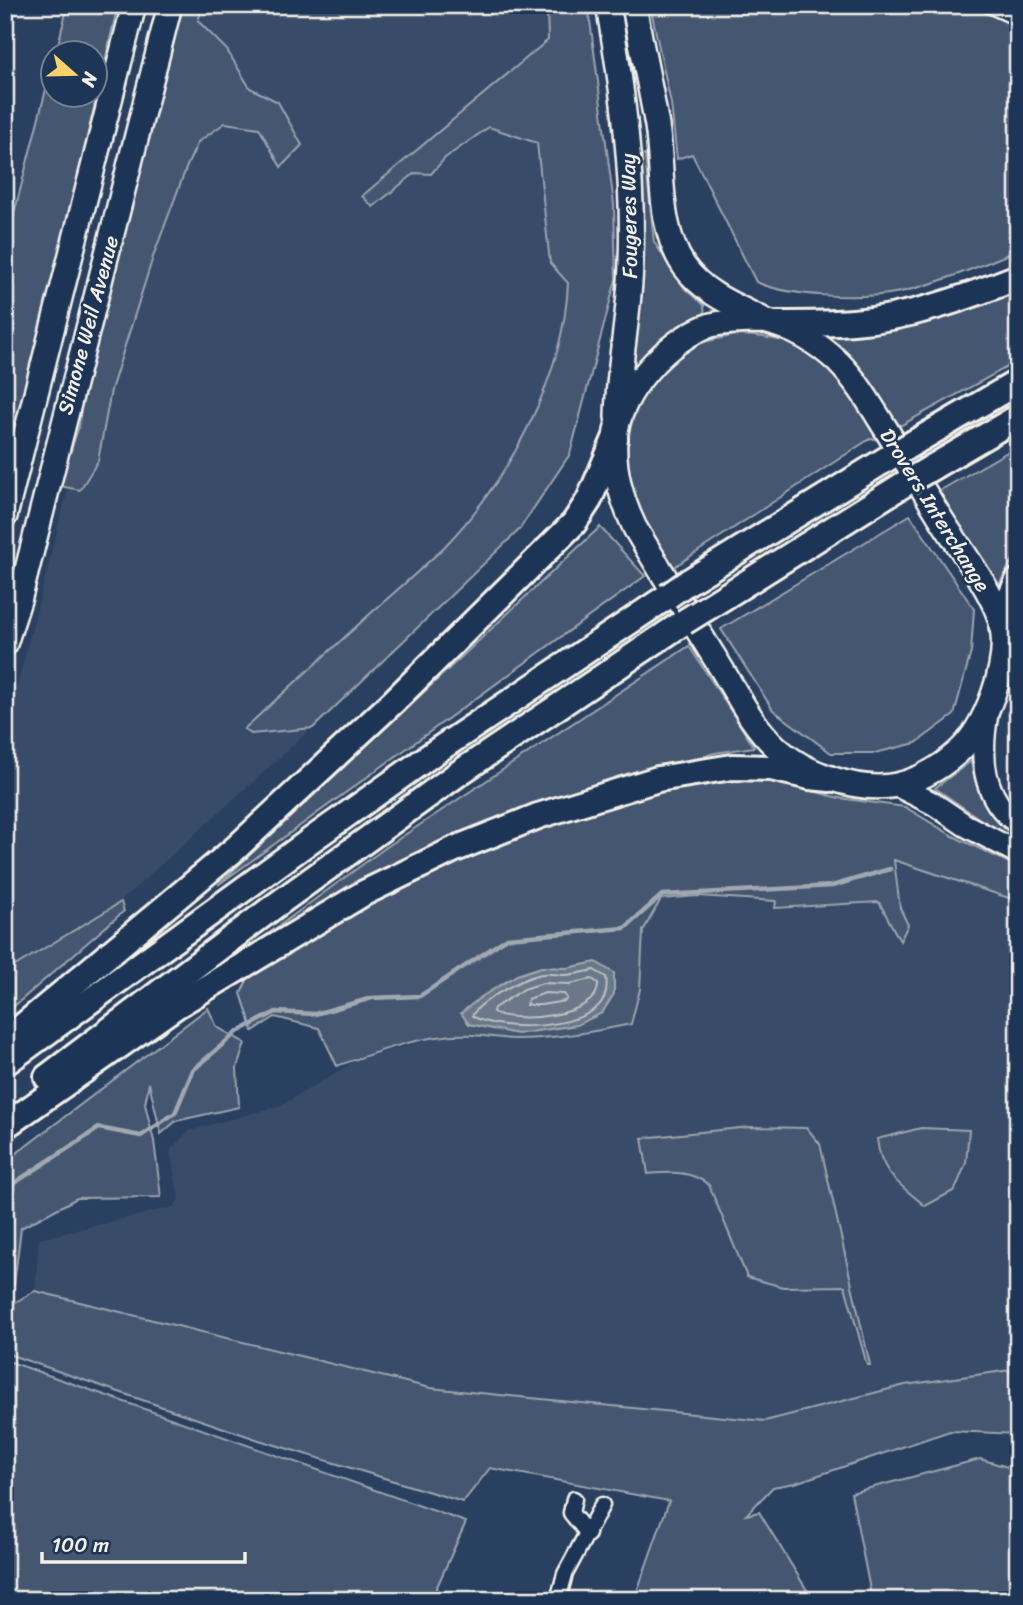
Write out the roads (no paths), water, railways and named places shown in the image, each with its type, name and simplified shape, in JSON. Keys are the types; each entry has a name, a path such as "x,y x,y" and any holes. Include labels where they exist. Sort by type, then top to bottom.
{"highway":[{"name":"Simone Weil Avenue","path":"5,516 134,5"},
{"name":"Simone Weil Avenue","path":"5,644 170,5"},
{"name":"Fougeres Way","path":"608,5 630,162 631,282 618,377 616,433"},
{"name":"Fougeres Way","path":"634,5 657,128 664,206 674,244 684,265 707,289 717,297 771,323"},
{"path":"771,323 852,322 881,318 953,301 1018,277"},
{"name":"Drovers Interchange","path":"733,322 771,323 813,342 838,363 863,392 982,584 1002,627 999,669 987,712 970,740 956,754 917,779 896,785 872,786 831,779 793,760 777,748 754,721 635,528 623,502 616,433 639,380 653,361 678,341 709,326 733,322"},
{"path":"5,1063 311,840 678,589 893,455 1018,383"},
{"path":"5,1109 272,908 459,773 684,622 909,481 1018,417"},
{"path":"5,1041 236,848 393,702 574,523 589,499 616,433"},
{"path":"1002,627 1008,602 1018,582"},
{"path":"5,1126 176,1006 364,893 456,849 538,816 658,779 732,767 771,768 831,779"}],"main road":[{"path":"987,712 982,741 986,778 1000,806 1018,823"},
{"path":"896,785 1018,853"}],"street":[{"path":"989,5 1018,18"},
{"path":"574,1499 571,1513 588,1534"},
{"path":"558,1600 565,1574 602,1505"}],"water":[{"path":"596,962 614,973 614,994 602,1013 577,1025 517,1034 469,1024 461,1013 517,975 541,967 567,968"}],"waterway":[{"path":"5,1189 99,1128 141,1136 175,1113 193,1070 237,1032 276,1012 315,1014 372,998 420,996 507,938 625,928 662,895 832,886 890,869"}]}
